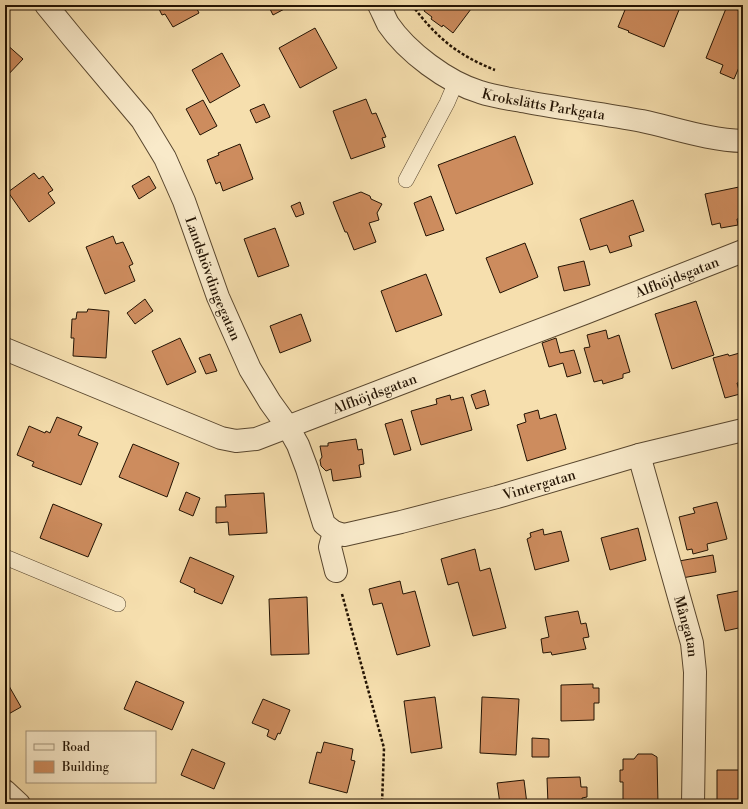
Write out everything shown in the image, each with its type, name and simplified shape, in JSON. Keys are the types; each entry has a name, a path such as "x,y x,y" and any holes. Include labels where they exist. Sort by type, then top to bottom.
{"street":[{"name":"Landshövdingegatan","path":"46,5 142,120 165,158 184,202 218,297 250,369 270,402 288,427 300,451 324,524 334,532"},
{"name":"Krokslätts Parkgata","path":"379,5 388,24 401,40 429,65 456,82 479,92 503,98 642,121 706,136 743,140"},
{"name":"Alfhöjdsgatan","path":"5,349 221,438 236,441 256,439 579,316 743,251"},
{"name":"Vintergatan","path":"334,532 344,535 401,522 497,497 639,455 743,430"},
{"name":"Mångatan","path":"639,455 692,643 695,672 694,804"},
{"path":"334,532 330,547 336,571"},
{"path":"5,792 19,804"}],"lane":[{"path":"406,180 456,82"},
{"path":"5,557 118,604"}],"path":[{"path":"412,5 424,21 442,40 479,64 499,71"},
{"path":"336,571 384,748 382,804"}],"building":[{"path":"157,5 195,5 199,13 173,27 165,14 162,15"},
{"path":"268,5 292,5 273,15"},
{"path":"428,5 474,5 453,33 443,25 442,27 431,19 432,17 424,11"},
{"path":"627,5 681,5 664,47 618,27"},
{"path":"727,6 743,12 743,58 734,79 720,73 723,65 706,58"},
{"path":"315,28 337,68 300,88 279,48"},
{"path":"5,43 23,59 5,78"},
{"path":"222,53 240,86 210,103 192,70"},
{"path":"366,99 372,114 376,113 386,137 382,138 385,147 351,159 333,111"},
{"path":"203,100 217,126 200,135 186,109"},
{"path":"264,104 270,117 256,123 250,110"},
{"path":"515,136 533,184 456,214 438,165"},
{"path":"240,144 253,179 223,191 220,182 216,184 207,160 219,155 218,153"},
{"path":"34,173 39,179 43,176 53,190 48,193 55,203 29,222 8,192"},
{"path":"149,176 156,188 139,199 132,186"},
{"path":"739,187 743,206 743,218 737,219 738,225 721,228 720,223 712,225 705,194"},
{"path":"361,192 382,204 377,213 379,220 369,223 376,242 354,250 333,202"},
{"path":"431,196 444,230 426,236 414,203"},
{"path":"633,200 644,231 629,236 632,246 610,253 607,245 590,250 580,219"},
{"path":"300,202 304,214 296,217 291,206"},
{"path":"275,228 289,266 258,277 244,239"},
{"path":"113,236 116,244 123,242 133,264 129,266 135,281 105,294 86,247"},
{"path":"525,243 538,277 500,293 486,258"},
{"path":"584,261 590,285 564,291 558,267"},
{"path":"426,274 442,315 396,332 381,291"},
{"path":"743,289 743,301 740,290"},
{"path":"145,299 153,311 135,324 127,313"},
{"path":"696,301 714,355 672,369 655,314"},
{"path":"88,309 109,311 106,358 73,356 74,338 71,338 72,319 76,319 77,312 87,312"},
{"path":"301,314 311,341 280,353 270,326"},
{"path":"606,330 608,339 619,335 630,372 623,374 623,378 603,384 602,380 594,382 584,348 590,347 587,335"},
{"path":"180,338 196,372 167,385 152,351"},
{"path":"556,338 560,353 574,350 581,373 567,377 563,363 549,367 542,343"},
{"path":"743,352 743,382 737,383 740,394 725,398 713,358"},
{"path":"210,354 217,371 206,374 199,358"},
{"path":"485,390 489,405 476,409 471,395"},
{"path":"450,395 451,400 463,397 472,430 421,445 411,411 437,404 436,399"},
{"path":"538,410 540,419 556,414 566,449 527,461 517,425 526,422 524,414"},
{"path":"57,417 82,427 78,435 98,443 81,485 32,466 34,462 17,455 29,426 45,433 46,431 50,433"},
{"path":"402,419 411,450 394,455 385,424"},
{"path":"356,439 358,450 362,449 364,464 359,465 361,477 333,481 331,469 326,471 321,466 320,460 322,457 320,446 328,446 328,443"},
{"path":"133,444 179,463 167,497 119,477"},
{"path":"186,492 200,498 193,516 179,510"},
{"path":"264,493 267,533 229,535 228,522 216,523 216,507 226,507 225,495"},
{"path":"717,502 727,539 707,544 708,550 693,554 692,549 687,550 679,517 695,513 693,508"},
{"path":"53,504 102,524 88,557 40,538"},
{"path":"638,528 646,560 610,570 601,538"},
{"path":"543,529 544,535 561,531 569,561 535,570 527,539 531,537 530,533"},
{"path":"475,549 480,571 490,568 506,628 473,636 458,582 448,585 441,559"},
{"path":"713,555 716,572 682,578 679,561"},
{"path":"190,557 234,576 222,604 194,592 195,589 180,582"},
{"path":"400,581 403,594 415,591 430,646 397,655 382,603 373,605 369,589"},
{"path":"743,590 743,627 725,631 717,595"},
{"path":"307,597 309,654 271,655 269,599"},
{"path":"578,611 581,624 586,623 589,637 583,638 586,649 552,655 551,652 543,653 541,639 549,637 545,617"},
{"path":"742,672 743,711 741,711"},
{"path":"5,679 21,707 5,716"},
{"path":"136,681 184,702 172,730 124,709"},
{"path":"593,684 593,688 599,688 599,703 594,703 594,720 561,721 561,685"},
{"path":"435,697 442,748 411,753 404,701"},
{"path":"482,697 519,699 516,755 480,753"},
{"path":"263,699 290,710 280,734 278,733 275,740 267,736 269,730 252,723"},
{"path":"532,738 549,739 549,757 532,757"},
{"path":"324,742 353,749 351,760 355,761 347,793 309,783 317,752 321,753"},
{"path":"192,749 225,763 214,789 181,775"},
{"path":"638,754 652,754 657,757 658,804 623,804 623,782 620,782 620,770 623,770 623,759 634,759"},
{"path":"717,770 743,770 743,802 735,802 735,804 720,804 720,801 717,801"},
{"path":"580,777 581,787 587,787 587,797 582,798 582,804 548,804 547,778"},
{"path":"524,780 527,804 500,804 497,783"}]}
